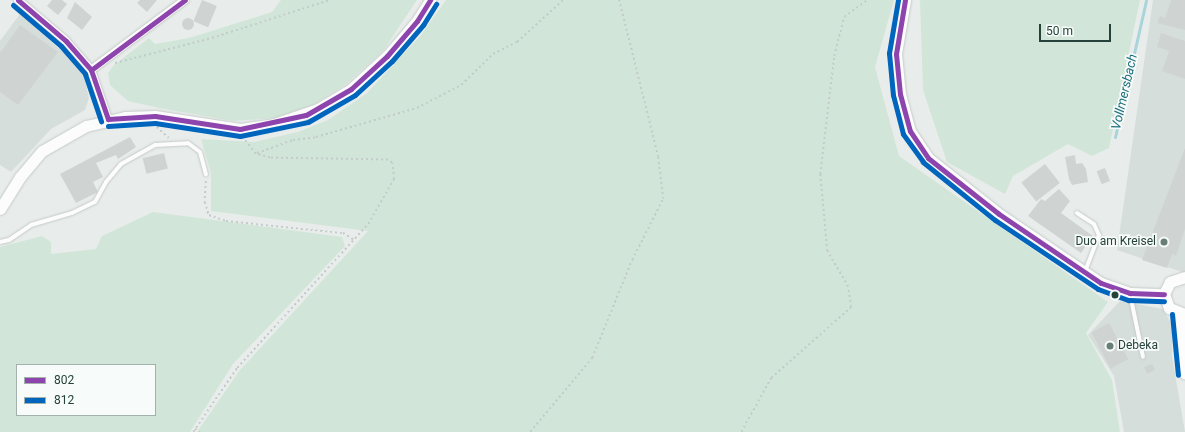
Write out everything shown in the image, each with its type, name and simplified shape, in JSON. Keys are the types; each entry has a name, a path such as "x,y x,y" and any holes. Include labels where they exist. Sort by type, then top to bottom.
{"street":[{"path":"18,0 66,41 91,70 108,119"},
{"path":"0,209 20,177 42,152 69,133 108,119 146,116 240,129 274,124 306,115 351,89 387,56 417,21 430,0"},
{"path":"906,0 896,54 900,94 910,131 928,158 959,184 1085,272 1130,293 1164,294"},
{"path":"91,70 180,1"},
{"path":"1185,276 1170,282 1164,294 1169,308 1182,314 1180,346 1185,374"}],"lane":[{"path":"0,242 9,240 31,225 72,213 95,202 106,182 121,164 156,145 173,142 188,142 195,147 203,160 206,174"},
{"path":"1077,213 1094,224 1099,235 1085,272"},
{"path":"1130,293 1144,357"}],"path":[{"path":"103,61 117,63 190,44 330,0"},
{"path":"256,154 293,140 316,137 417,108 461,85 493,54 517,42 564,0"},
{"path":"530,432 592,358 632,260 663,199 658,157 619,0"},
{"path":"741,432 771,378 851,307 848,287 827,251 820,174 834,56 844,17 867,0"},
{"path":"146,116 173,142"},
{"path":"193,432 237,368 354,240 388,193 394,179 392,163 380,158 295,160 256,154 249,148 240,129"},
{"path":"206,174 205,202 209,215 226,221 343,233 354,240"},
{"path":"194,429 200,432"}],"shaded area":[{"path":"1153,0 1185,0 1185,273 1117,250"},
{"path":"20,14 73,61 83,73 89,98 85,110 51,129 11,172 0,165 0,41"},
{"path":"1120,301 1163,309 1172,325 1172,356 1185,432 1124,432 1114,376 1088,335"}],"green space":[{"path":"281,0 417,0 383,51 346,84 313,105 274,118 234,121 159,108 128,101 110,85 108,73 114,65 149,38 155,44 189,38 272,12"},
{"path":"446,0 894,0 875,67 899,156 1108,302 1086,333 1112,380 1120,432 197,432 240,370 368,231 211,211 211,173 201,139 254,142 298,132 328,120 367,93 421,35"},
{"path":"920,0 1140,0 1109,148 1092,156 1068,144 1013,176 1005,194 947,162 923,90"},
{"path":"153,212 342,237 345,246 233,364 190,432 0,432 0,247 42,236 51,242 51,254 96,249 102,236"}],"building":[{"path":"52,0 62,0 67,4 58,15 47,6"},
{"path":"140,0 157,0 147,12 137,3"},
{"path":"202,0 217,6 208,27 193,21"},
{"path":"1171,0 1185,0 1185,30 1157,23 1160,16 1165,18"},
{"path":"75,2 92,17 82,30 67,18"},
{"path":"190,18 193,19 193,29 186,30 183,29 182,22 183,19"},
{"path":"20,25 58,52 18,105 0,92 0,53"},
{"path":"1161,33 1185,41 1185,79 1162,71 1169,51 1157,47"},
{"path":"130,137 136,147 118,159 116,155 96,163 103,177 93,182 98,192 76,203 60,174"},
{"path":"1185,148 1185,229 1176,256 1172,254 1167,268 1142,260"},
{"path":"164,153 168,169 147,174 143,158"},
{"path":"1075,155 1076,164 1082,163 1086,169 1088,182 1072,185 1069,179 1065,157"},
{"path":"1045,164 1060,183 1036,201 1021,182"},
{"path":"1105,168 1110,181 1102,184 1097,171"},
{"path":"1059,189 1070,201 1061,213 1093,236 1081,253 1028,216 1041,199 1045,201"},
{"name":"Debeka","path":"1109,323 1128,359 1111,369 1091,332"},
{"path":"1152,364 1155,370 1147,374 1144,367"}],"waterway":[{"name":"Vollmersbach","path":"1115,137 1146,0"}],"transit line":[{"name":"802","path":"18,0 66,41 91,70 108,119"},
{"name":"802","path":"91,70 185,0"},
{"name":"802","path":"108,119 155,116 240,129 306,115 351,89 387,56 417,21 430,0"},
{"name":"812","path":"898,0 889,53 893,95 903,134 923,162 995,220 1098,289 1129,300 1164,301"},
{"name":"802","path":"905,0 896,54 900,94 910,131 928,158 999,214 1101,283 1130,293 1164,294"},
{"name":"812","path":"108,126 155,123 240,136 308,122 355,95 392,61 423,25 436,4"},
{"name":"812","path":"13,5 61,46 85,74 101,121"},
{"name":"812","path":"1172,314 1178,375"}],"place":[{"name":"Duo am Kreisel","path":"1164,242"},
{"name":"Debeka","path":"1110,346"}]}
